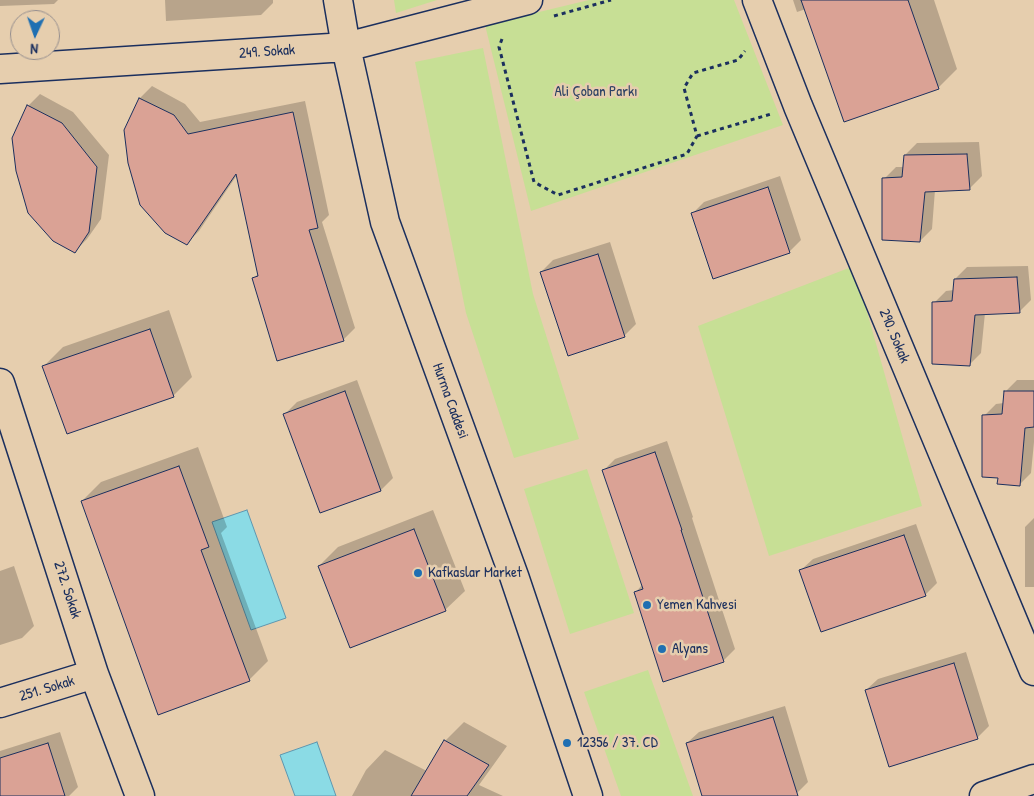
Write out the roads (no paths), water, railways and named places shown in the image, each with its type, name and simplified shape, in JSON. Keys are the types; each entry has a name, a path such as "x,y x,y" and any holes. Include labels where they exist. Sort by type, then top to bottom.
{"street":[{"name":"Hurma Caddesi","path":"338,0 346,47 385,222 514,576 588,796"},
{"name":"249. Sokak","path":"0,69 346,47 528,0"},
{"name":"290. Sokak","path":"757,0 798,106 1034,671"},
{"name":"272. Sokak","path":"0,383 94,674 140,796"},
{"name":"251. Sokak","path":"0,703 94,674"},
{"path":"984,796 1034,779"}],"water":[{"path":"247,510 286,618 251,630 212,522"},
{"path":"317,742 336,796 295,796 280,755"}],"place":[{"name":"Kafkaslar Market","path":"418,573"},
{"name":"Yemen Kahvesi","path":"647,605"},
{"name":"Alyans","path":"662,649"},
{"name":"12356 / 37. CD","path":"567,743"}],"park label":[{"name":"Ali Çoban Parkı","path":"596,92"}]}
